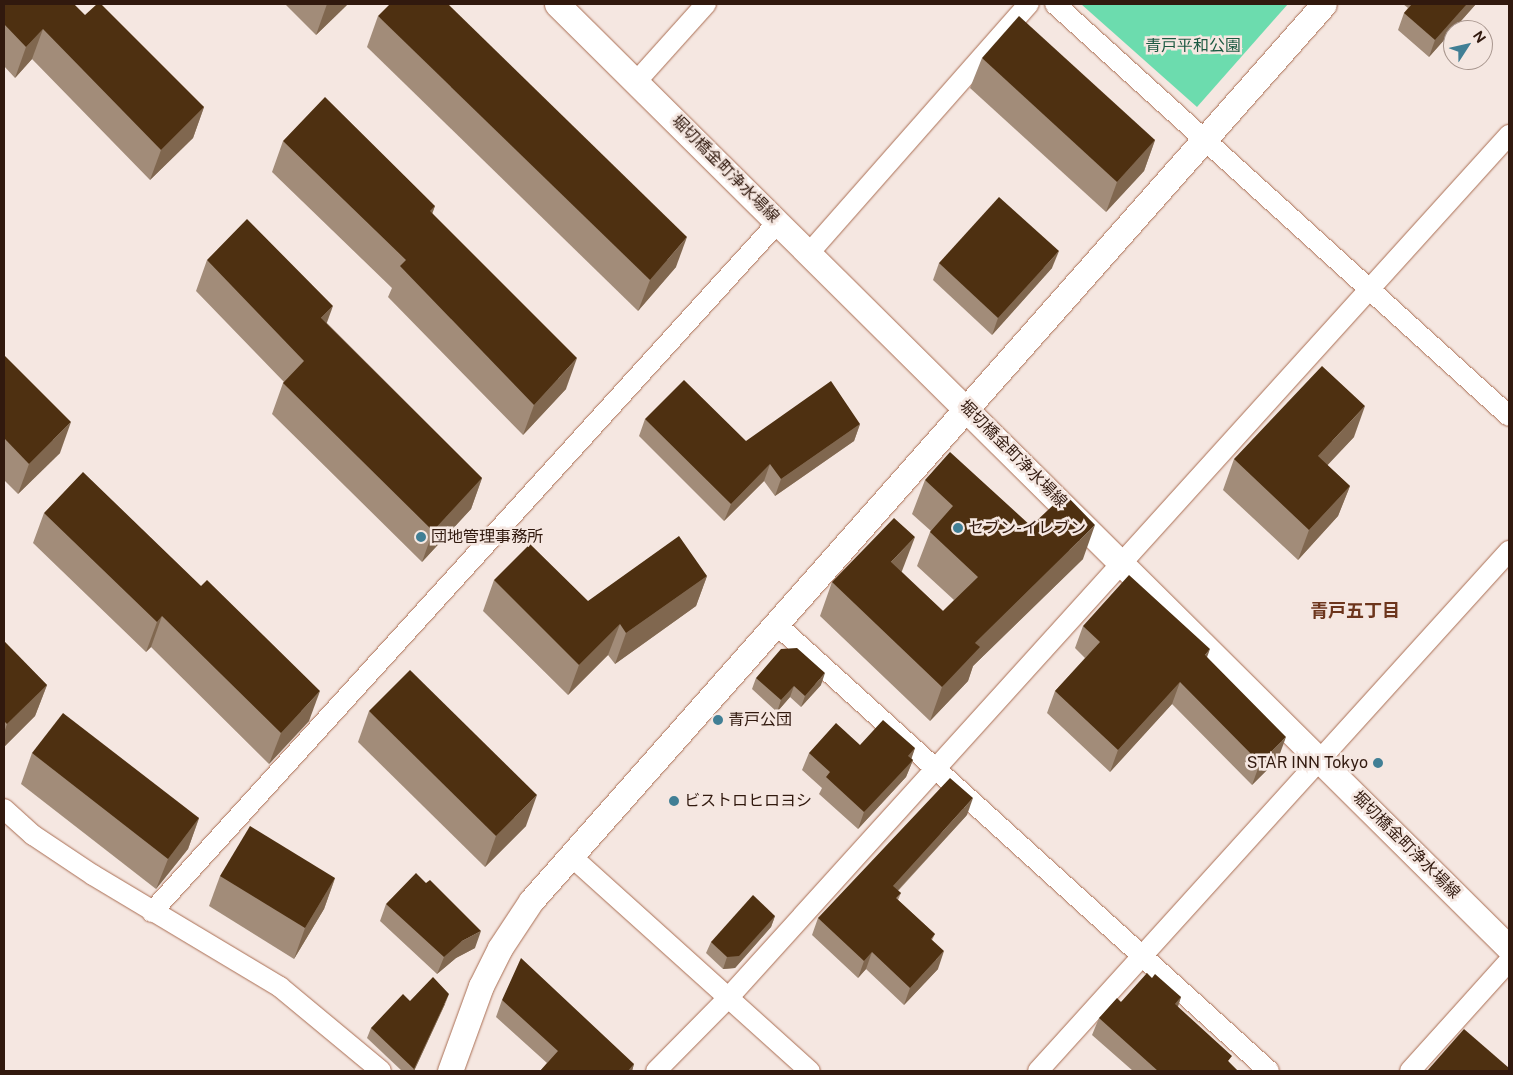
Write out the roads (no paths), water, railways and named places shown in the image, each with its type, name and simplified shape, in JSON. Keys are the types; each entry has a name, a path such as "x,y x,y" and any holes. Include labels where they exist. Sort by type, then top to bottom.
{"street":[{"name":"堀切橋金町浄水場線","path":"557,4 969,409 1509,948"},
{"path":"636,82 706,4"},
{"path":"810,252 1029,4"},
{"path":"1055,4 1205,138 1219,155 1509,416"},
{"path":"450,1071 464,1025 500,948 532,901 969,409 1324,4"},
{"path":"656,1071 729,997 1509,135"},
{"path":"152,912 778,222"},
{"path":"1038,1071 1509,551"},
{"path":"777,625 1268,1071"},
{"path":"4,809 33,835 152,912 280,988 381,1071"},
{"path":"572,857 810,1071"},
{"path":"1410,1071 1509,961"}],"place":[{"name":"セブン-イレブン","path":"958,528"},
{"name":"団地管理事務所","path":"421,537"},
{"name":"青戸公団","path":"718,720"},
{"name":"STAR INN Tokyo","path":"1378,763"},
{"name":"ビストロヒロヨシ","path":"674,801"}],"district":[{"name":"青戸五丁目","path":"1355,611"}],"park label":[{"name":"青戸平和公園","path":"1193,46"}]}
